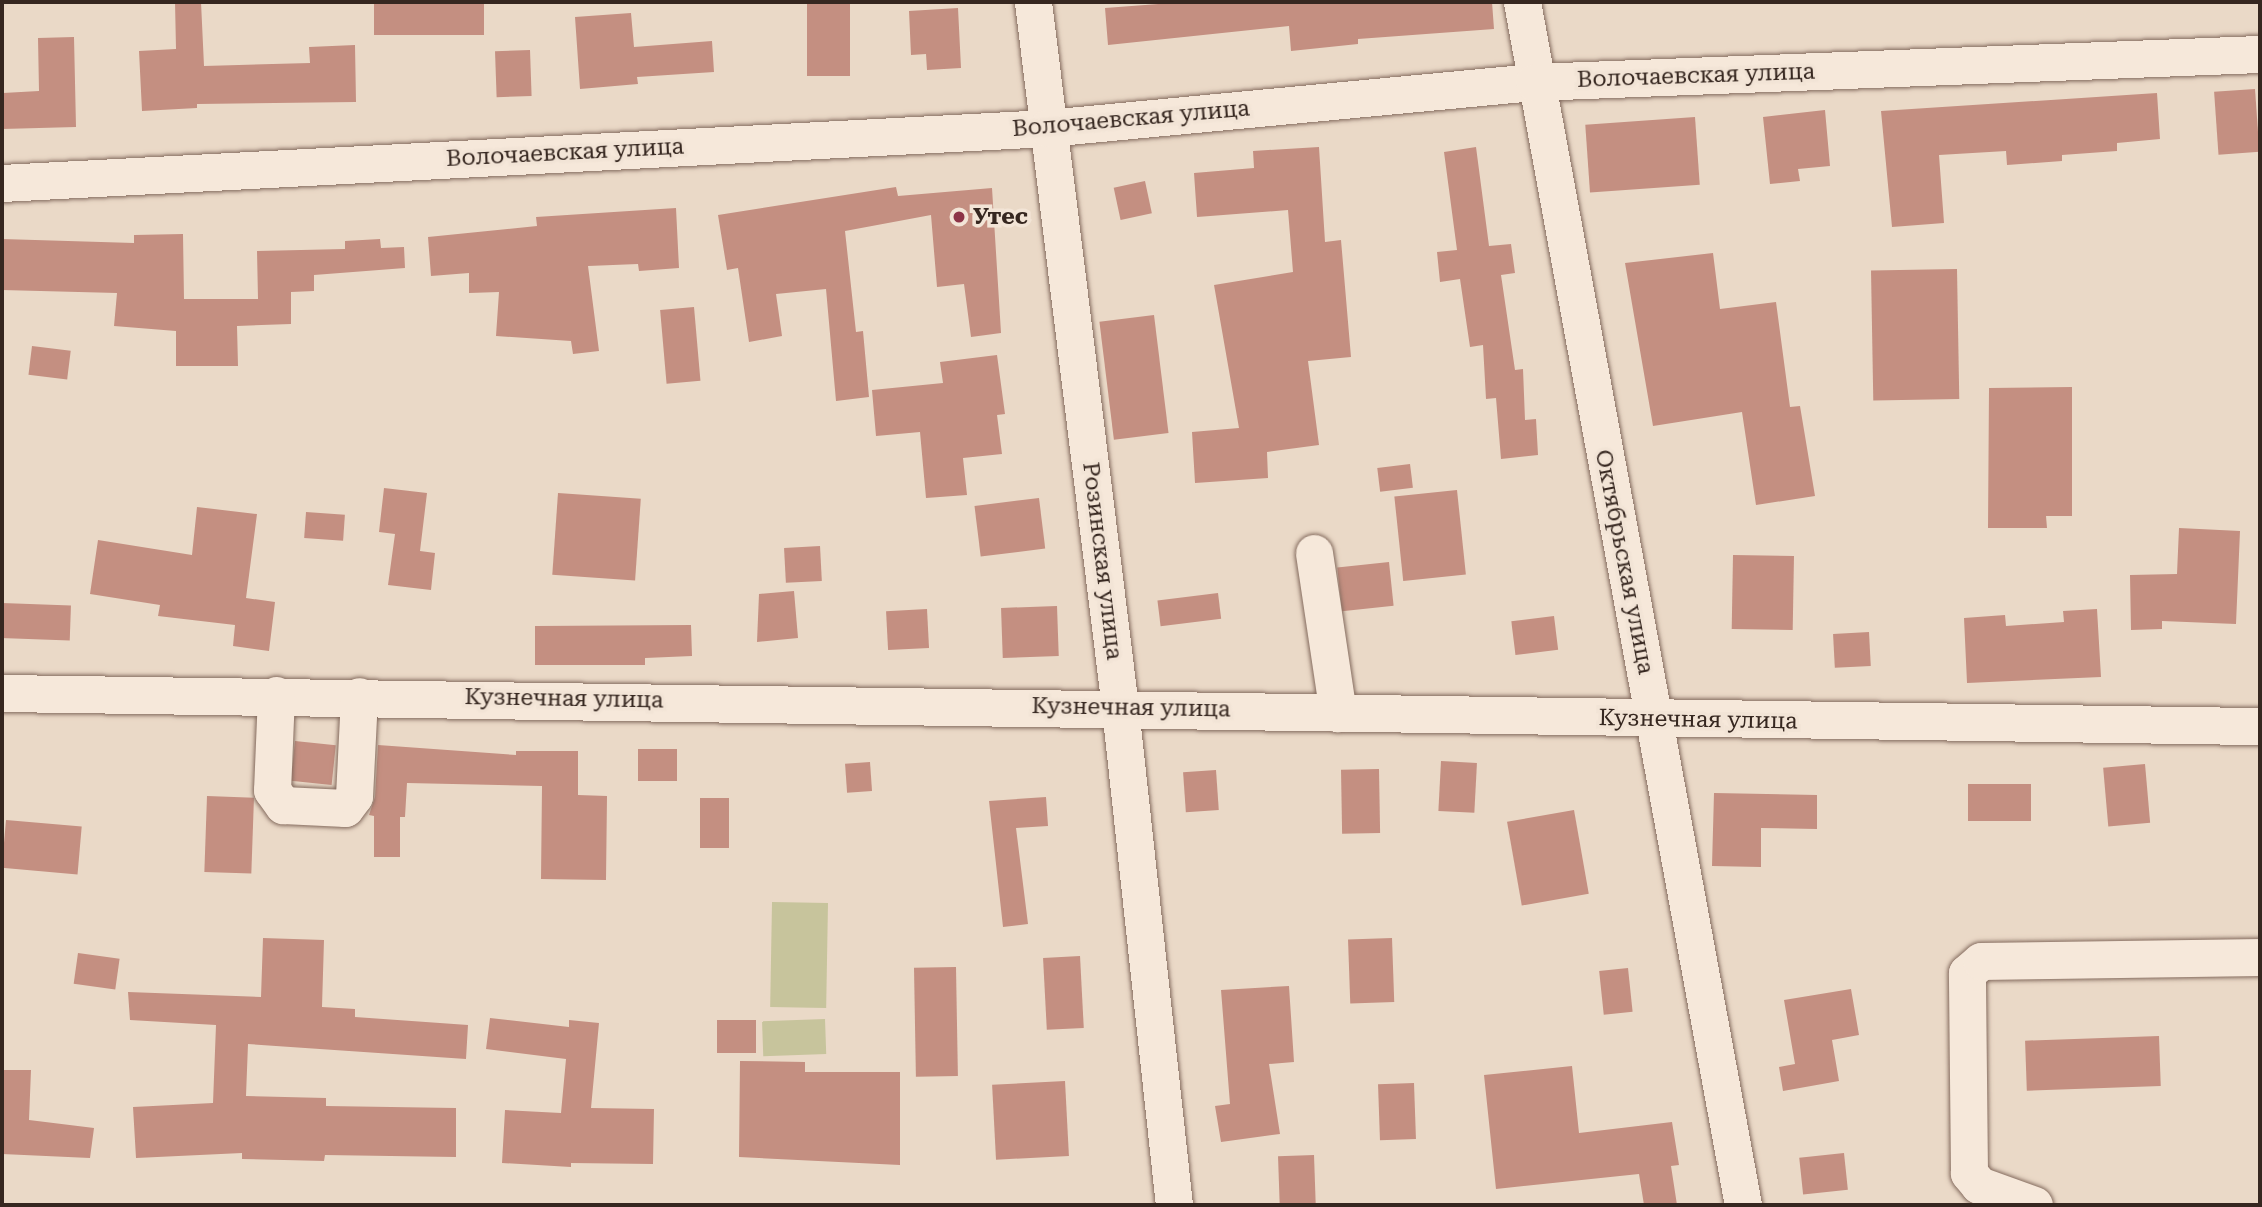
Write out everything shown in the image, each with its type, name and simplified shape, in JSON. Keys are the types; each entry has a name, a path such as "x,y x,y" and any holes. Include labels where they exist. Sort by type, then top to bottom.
{"street":[{"name":"Розинская улица","path":"1032,2 1120,708 1174,1205"},
{"name":"Октябрьская улица","path":"1522,2 1534,82 1743,1205"},
{"name":"Волочаевская улица","path":"2,183 1047,128 1534,82 2260,54"},
{"path":"1314,553 1338,713"},
{"name":"Кузнечная улица","path":"2,693 1120,708 1654,720 2260,726"},
{"path":"276,695 272,790 283,805 345,808 354,796 359,696"},
{"path":"2034,1205 1979,1185 1969,1172 1967,973 1981,961 2260,957"}],"shaded area":[{"path":"772,902 828,903 826,1008 770,1007"},
{"path":"825,1019 826,1054 763,1056 762,1021"}],"building":[{"path":"175,2 201,2 204,66 310,63 309,47 355,45 356,102 197,104 197,108 142,111 139,51 176,49"},
{"path":"374,2 484,2 484,35 374,35"},
{"path":"807,2 850,2 850,76 807,76"},
{"path":"1185,2 1492,2 1494,29 1358,39 1358,44 1291,51 1289,26 1108,45 1105,8"},
{"path":"958,8 961,68 927,70 926,54 911,55 909,11"},
{"path":"631,13 634,47 712,41 714,72 637,77 638,84 580,89 575,17"},
{"path":"74,37 76,127 2,129 3,93 39,91 38,38"},
{"path":"530,50 532,96 497,97 495,51"},
{"path":"2255,89 2259,152 2218,155 2214,92"},
{"path":"2157,93 2160,139 2117,143 2117,151 2062,155 2062,161 2007,165 2006,151 1939,155 1944,223 1892,227 1881,111"},
{"path":"1825,110 1830,166 1798,169 1800,181 1770,184 1763,117"},
{"path":"1695,117 1700,185 1590,193 1585,125"},
{"path":"1319,147 1325,242 1341,240 1351,357 1308,361 1319,445 1267,452 1268,478 1195,483 1192,432 1239,428 1214,285 1293,272 1288,210 1197,217 1194,173 1254,168 1253,151"},
{"path":"1476,147 1489,246 1511,244 1515,273 1501,275 1515,370 1523,369 1525,420 1536,419 1538,455 1501,459 1496,398 1486,399 1483,345 1470,347 1460,279 1440,282 1437,252 1457,250 1444,152"},
{"path":"1145,181 1152,213 1121,220 1114,188"},
{"path":"896,187 898,196 992,188 1001,333 971,337 964,284 937,287 931,215 845,231 856,332 863,331 869,397 836,401 826,289 776,294 782,336 749,342 738,268 727,270 718,215"},
{"path":"676,208 679,268 639,271 638,264 588,266 599,351 573,354 571,341 496,336 499,292 469,293 469,273 431,276 428,237 537,226 536,217"},
{"path":"183,234 184,299 258,299 257,251 345,249 345,241 380,239 381,248 404,247 405,268 314,275 314,291 291,292 291,324 237,326 238,366 176,366 176,331 114,326 117,293 2,290 2,239 134,243 134,235"},
{"path":"1713,253 1720,309 1776,302 1790,407 1800,406 1815,496 1756,505 1742,412 1653,426 1625,263"},
{"path":"1957,269 1959,399 1873,400 1871,271"},
{"path":"694,307 700,381 667,384 660,310"},
{"path":"1154,315 1169,433 1114,440 1099,322"},
{"path":"32,346 71,351 67,380 28,375"},
{"path":"997,355 1005,414 997,415 1002,454 963,458 967,495 926,498 920,432 876,436 872,390 943,383 940,362"},
{"path":"2072,387 2072,516 2046,516 2047,528 1988,528 1989,388"},
{"path":"1410,464 1413,488 1380,492 1377,468"},
{"path":"384,488 427,493 420,551 435,553 431,590 388,585 395,534 379,532"},
{"path":"1457,490 1466,575 1403,581 1394,497"},
{"path":"558,493 641,499 635,581 552,575"},
{"path":"1039,498 1045,549 981,557 974,506"},
{"path":"197,507 257,514 246,598 275,602 269,651 233,646 235,625 158,616 160,605 90,594 98,540 192,555"},
{"path":"306,512 345,515 343,541 304,538"},
{"path":"2179,528 2240,531 2236,624 2162,621 2162,629 2131,630 2130,575 2177,574"},
{"path":"820,546 822,581 786,583 784,548"},
{"path":"1733,555 1794,556 1793,630 1732,629"},
{"path":"1389,562 1394,606 1342,611 1337,567"},
{"path":"794,591 798,638 757,642 759,594"},
{"path":"1218,593 1221,619 1161,626 1157,600"},
{"path":"2,603 71,605 70,640 2,638"},
{"path":"1057,606 1059,656 1003,658 1001,608"},
{"path":"927,609 929,648 888,650 886,611"},
{"path":"2097,609 2101,677 1967,683 1964,618 2005,615 2006,626 2064,622 2063,611"},
{"path":"1554,616 1558,650 1515,655 1511,621"},
{"path":"691,625 692,656 645,658 645,665 535,665 535,626"},
{"path":"1869,632 1871,666 1835,668 1833,634"},
{"path":"295,741 336,745 332,785 291,781"},
{"path":"378,745 516,755 516,751 578,751 578,795 607,796 606,880 541,879 542,786 407,783 405,817 400,817 400,857 374,857 374,816 369,815 375,797"},
{"path":"638,749 677,749 677,781 638,781"},
{"path":"1441,761 1477,763 1474,813 1438,811"},
{"path":"870,762 872,791 847,793 845,764"},
{"path":"2145,764 2150,823 2108,826 2103,768"},
{"path":"1379,769 1380,833 1342,834 1341,770"},
{"path":"1216,770 1219,810 1186,812 1183,772"},
{"path":"1968,784 2031,784 2031,821 1968,821"},
{"path":"1714,793 1817,795 1817,829 1761,828 1761,867 1712,866"},
{"path":"207,796 254,798 251,874 204,872"},
{"path":"1046,797 1048,826 1016,828 1028,924 1003,927 989,801"},
{"path":"700,798 729,798 729,848 700,848"},
{"path":"1574,810 1589,894 1522,906 1507,822"},
{"path":"6,820 82,827 78,874 2,868"},
{"path":"263,938 324,940 322,1007 355,1009 355,1017 468,1025 466,1059 248,1044 246,1096 326,1098 326,1106 456,1108 456,1157 325,1155 324,1161 242,1159 242,1153 136,1158 133,1107 213,1103 216,1025 130,1020 128,992 261,997"},
{"path":"1392,938 1394,1002 1350,1003 1348,940"},
{"path":"78,953 120,959 115,990 74,984"},
{"path":"1080,956 1084,1028 1047,1030 1043,958"},
{"path":"956,967 958,1076 916,1077 914,968"},
{"path":"1628,968 1633,1012 1604,1015 1599,971"},
{"path":"1289,986 1294,1062 1269,1064 1280,1134 1221,1142 1215,1106 1230,1104 1221,990"},
{"path":"1851,989 1859,1035 1832,1040 1839,1081 1783,1091 1779,1067 1795,1064 1784,1000"},
{"path":"490,1018 569,1027 569,1020 599,1023 591,1108 654,1109 653,1164 571,1163 571,1167 502,1163 505,1110 561,1113 566,1059 486,1049"},
{"path":"717,1020 756,1020 756,1053 717,1053"},
{"path":"2159,1036 2161,1086 2027,1091 2025,1041"},
{"path":"740,1061 805,1062 805,1072 900,1072 900,1165 739,1157"},
{"path":"1572,1066 1579,1133 1672,1122 1679,1165 1671,1166 1677,1205 1644,1205 1639,1174 1496,1189 1484,1075"},
{"path":"2,1070 31,1070 29,1120 94,1128 90,1158 2,1154"},
{"path":"1065,1081 1069,1156 996,1160 992,1085"},
{"path":"1414,1083 1416,1139 1380,1140 1378,1084"},
{"path":"1844,1153 1848,1190 1803,1195 1799,1158"},
{"path":"1314,1155 1316,1205 1280,1205 1278,1156"}],"place":[{"name":"Утес","path":"959,217"}]}
